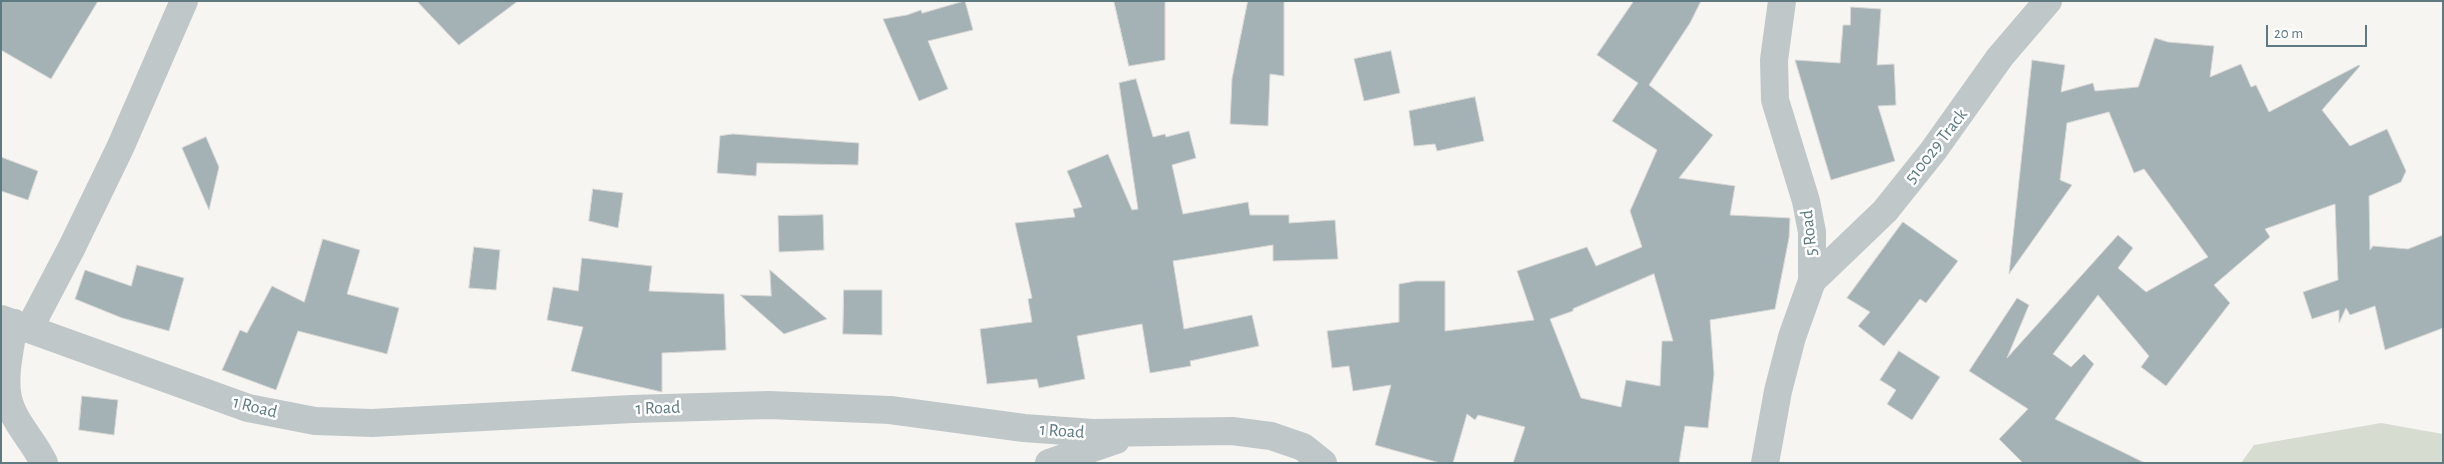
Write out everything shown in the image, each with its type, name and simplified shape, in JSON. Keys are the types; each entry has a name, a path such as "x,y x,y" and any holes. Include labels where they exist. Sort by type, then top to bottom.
{"street":[{"path":"44,463 37,448 26,434 8,397 7,382 15,324 72,247 120,148 184,1"},
{"name":"5 Road","path":"1766,463 1778,391 1792,337 1812,281 1812,232 1806,201 1775,100 1774,60 1782,1"},
{"name":"510029 Track","path":"1812,281 1885,211 1933,151 2000,57 2048,1"},
{"name":"1 Road","path":"15,324 248,408 315,421 372,423 632,409 769,405 890,410 1044,430 1093,433 1232,431 1271,436 1303,447 1323,463"},
{"path":"1049,463 1136,433"}],"shaded area":[{"path":"2381,423 2443,434 2443,463 2241,463 2254,445"}],"building":[{"path":"1,1 98,1 51,79 1,50"},
{"path":"417,1 518,1 459,45"},
{"path":"965,1 973,30 928,41 948,89 919,101 883,19 907,15 921,10 922,13"},
{"path":"1114,1 1165,1 1165,60 1129,66"},
{"path":"1248,1 1284,1 1284,76 1270,74 1268,126 1230,124 1232,79"},
{"path":"1634,1 1701,1 1690,23 1649,85 1713,135 1679,178 1735,186 1730,215 1790,218 1789,238 1775,309 1710,320 1714,374 1708,428 1685,426 1679,463 1513,463 1525,427 1478,415 1475,420 1467,414 1453,463 1440,463 1375,445 1391,385 1353,391 1349,366 1332,368 1327,331 1399,322 1399,284 1416,281 1445,281 1445,331 1534,320 1517,271 1587,247 1596,266 1642,247 1630,211 1657,150 1612,121 1638,83 1597,55","holes":["1654,274 1673,341 1662,341 1660,386 1626,380 1621,407 1581,398 1550,319 1573,311 1573,309"]},
{"path":"1851,7 1881,9 1877,65 1894,64 1896,105 1878,106 1895,161 1831,180 1795,60 1840,63 1843,25 1850,25"},
{"path":"2155,38 2168,42 2214,46 2210,77 2241,64 2251,87 2256,85 2269,112 2360,66 2322,110 2350,146 2387,129 2406,171 2401,182 2369,196 2370,250 2373,246 2408,249 2443,235 2443,328 2385,350 2375,306 2350,315 2346,308 2339,323 2339,310 2312,319 2303,292 2338,280 2335,204 2265,229 2270,237 2214,285 2230,303 2166,386 2141,367 2149,356 2098,295 2053,354 2071,367 2084,354 2094,364 2055,419 2145,463 2023,463 1999,439 2028,409 1969,371 2017,298 2029,305 2007,358 2118,235 2133,248 2118,268 2146,292 2208,257 2144,169 2134,173 2109,112 2067,123 2060,180 2072,185 2009,274 2032,60 2065,65 2061,92 2093,83 2095,91 2138,87"},
{"path":"1391,51 1400,93 1364,101 1354,59"},
{"path":"1136,79 1153,137 1165,134 1166,137 1189,131 1196,158 1172,165 1183,214 1248,202 1250,215 1289,215 1289,223 1335,220 1338,259 1273,261 1273,245 1173,261 1184,329 1252,315 1259,346 1190,361 1191,366 1150,373 1142,324 1077,336 1085,379 1039,388 1037,379 987,384 980,329 1032,322 1028,299 1032,298 1015,223 1075,217 1073,209 1082,207 1067,171 1108,154 1132,210 1138,209 1119,83"},
{"path":"1475,97 1484,141 1437,151 1435,144 1414,146 1409,111"},
{"path":"733,134 859,143 858,165 757,163 756,176 717,173 720,136"},
{"path":"206,137 219,167 209,210 182,148"},
{"path":"1,157 38,171 28,200 1,191"},
{"path":"593,189 623,193 618,228 589,221"},
{"path":"823,215 824,250 779,252 778,216"},
{"path":"1903,222 1958,261 1926,303 1920,299 1884,346 1858,326 1870,312 1847,298"},
{"path":"323,239 360,250 347,294 399,308 387,354 298,331 276,390 222,370 240,330 247,333 272,286 304,302"},
{"path":"474,247 500,250 496,290 469,288"},
{"path":"582,258 652,266 649,291 724,294 726,350 662,353 662,392 571,371 583,327 547,320 553,287 578,291"},
{"path":"137,265 184,278 169,331 122,318 75,299 85,270 131,286"},
{"path":"770,270 827,319 784,334 740,295 771,296"},
{"path":"844,290 882,290 882,335 843,334"},
{"path":"1899,351 1940,377 1912,420 1887,404 1896,390 1880,380"},
{"path":"82,396 118,400 114,435 79,430"}]}
